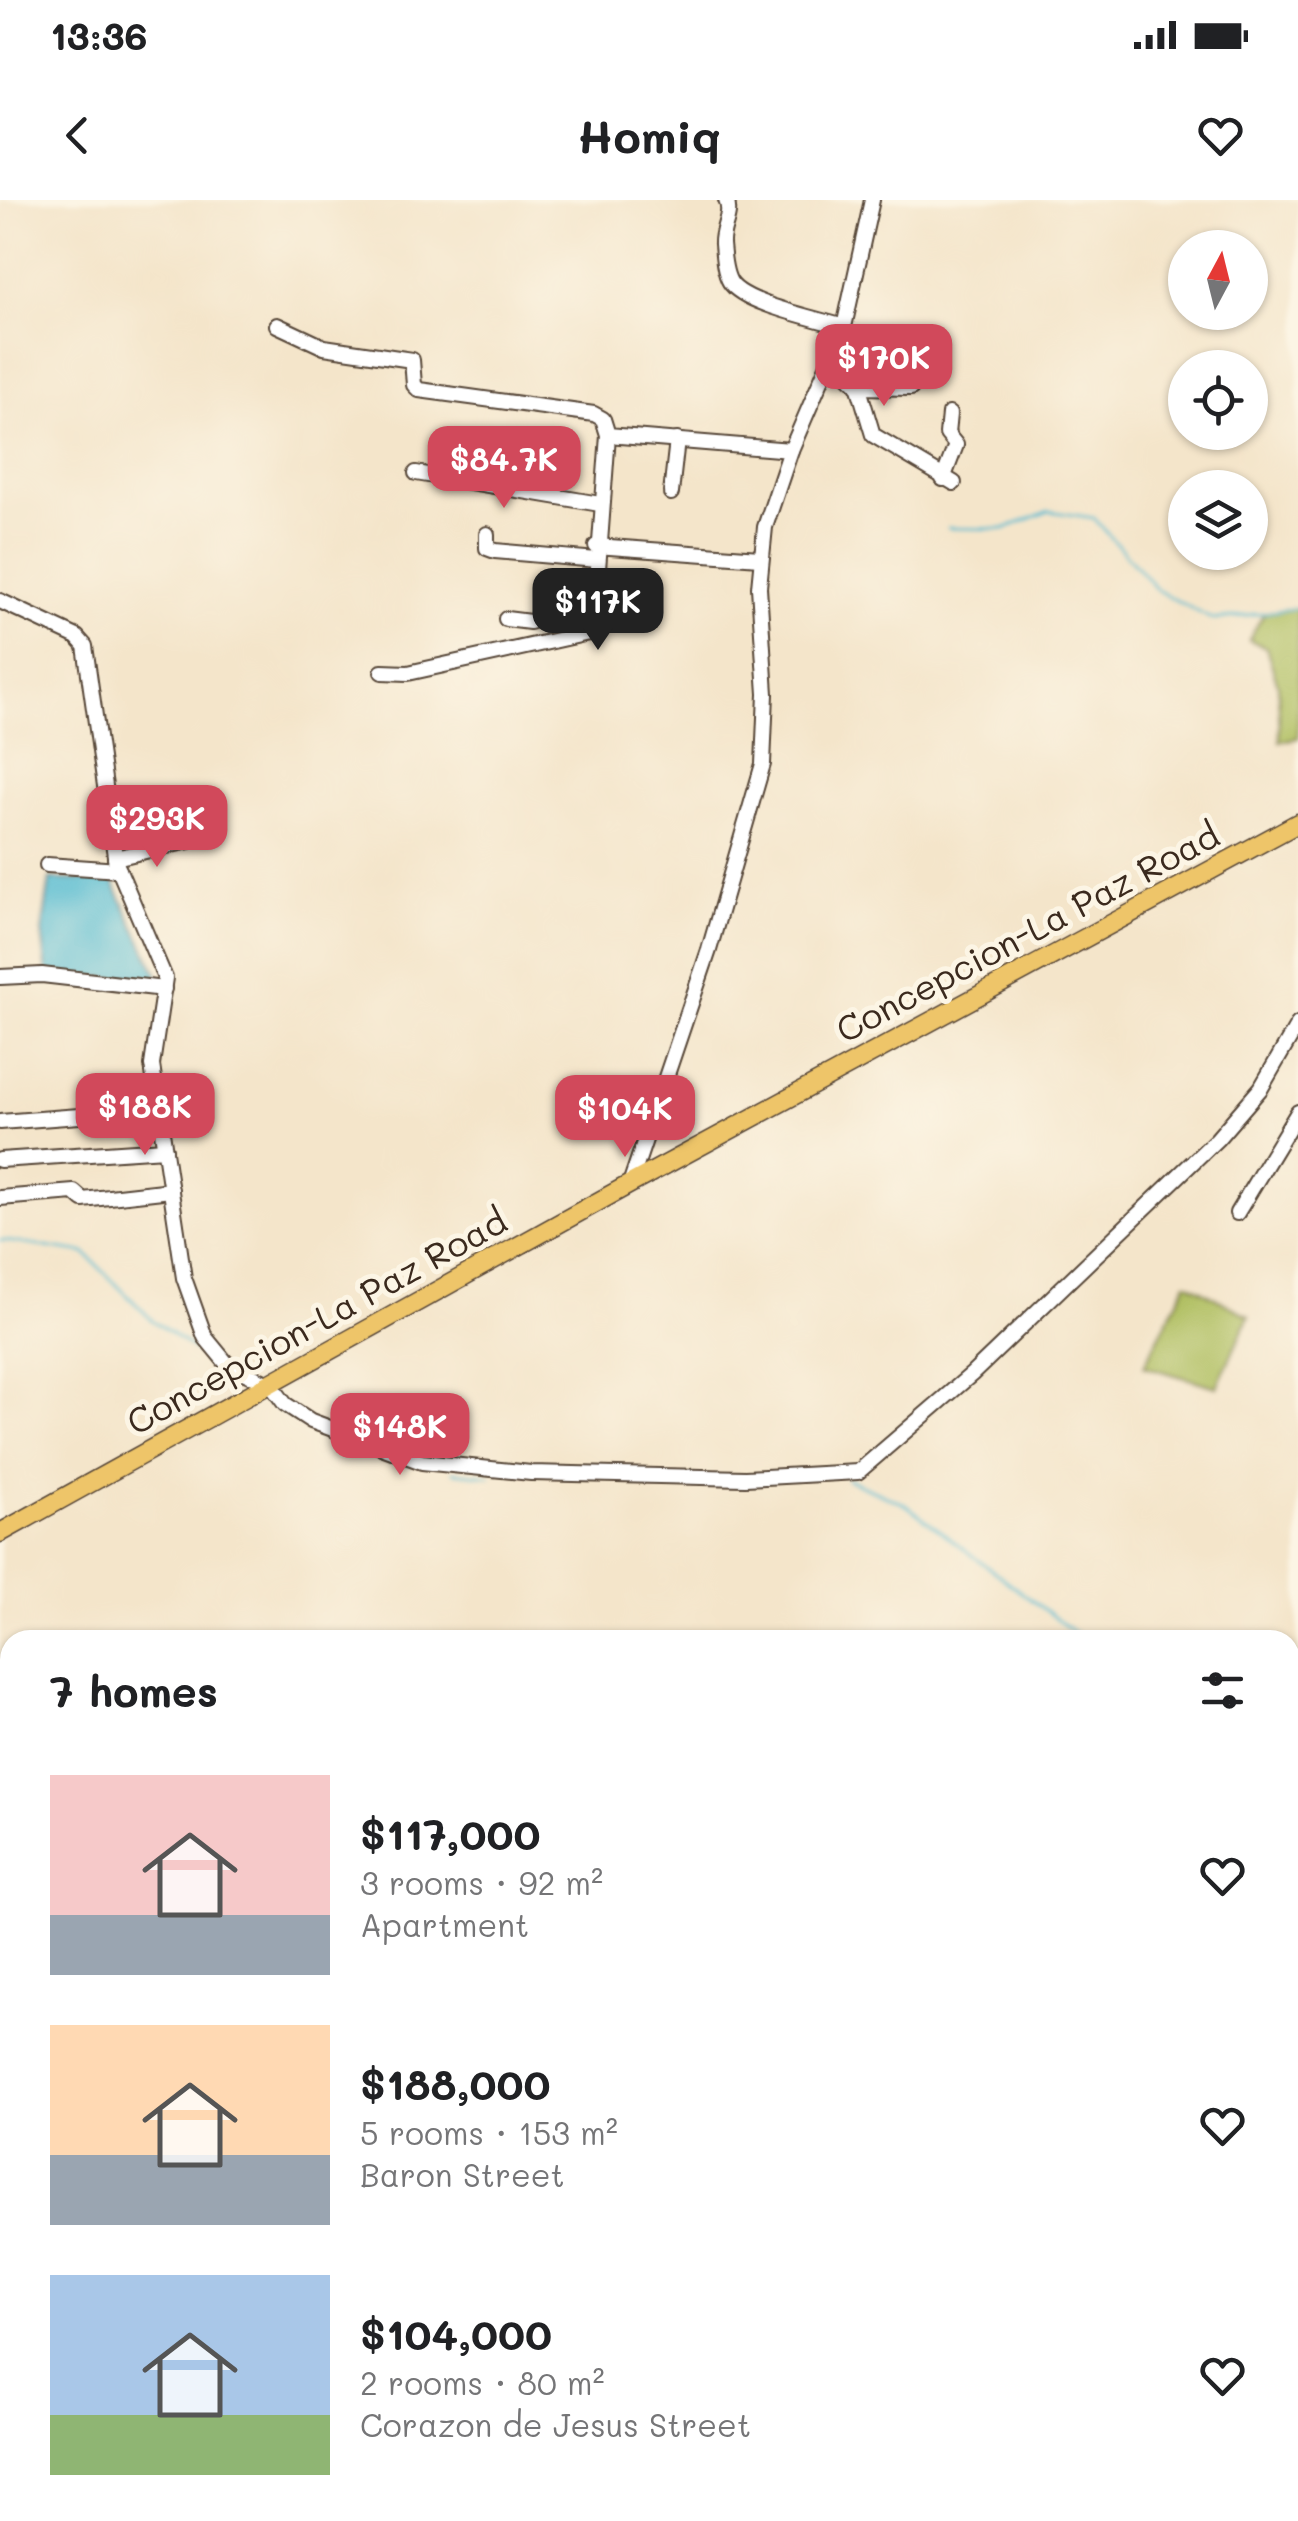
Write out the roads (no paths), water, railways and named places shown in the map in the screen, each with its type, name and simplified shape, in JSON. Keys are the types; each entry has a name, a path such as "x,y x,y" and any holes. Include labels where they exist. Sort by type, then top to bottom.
{"main road":[{"name":"Concepcion-La Paz Road","path":"0,1533 630,1184 1298,823"}],"street":[{"path":"726,200 730,209 722,242 728,279 734,287 756,300 844,326"},
{"path":"630,1184 709,950 764,764 766,694 760,558 765,526 791,450 844,326 872,200"},
{"path":"277,325 324,347 412,360 414,385 419,390 594,414 604,419 608,435 593,628 582,636 408,673 382,672"},
{"path":"830,359 858,387 873,435 948,481 956,445 947,434 949,414"},
{"path":"858,387 910,388"},
{"path":"608,435 791,450"},
{"path":"671,493 677,440"},
{"path":"416,473 600,504"},
{"path":"486,534 490,550 760,558"},
{"path":"0,601 77,637 85,646 117,864 164,970 152,1056 184,1278 205,1337 228,1365 271,1385 285,1404 311,1421 369,1444 445,1466 744,1478 858,1472 986,1361 1217,1139 1261,1088 1298,1024"},
{"path":"506,619 530,622 557,613 595,614"},
{"path":"47,866 117,864 189,841"},
{"path":"0,977 42,975 164,989"},
{"path":"0,1122 159,1110"},
{"path":"1237,1213 1298,1112"},
{"path":"0,1160 166,1149"},
{"path":"0,1198 74,1192 83,1200 171,1190"}],"water":[{"path":"50,879 113,881 161,982 47,973 42,932"}],"waterway":[{"path":"948,528 1004,529 1049,511 1094,518 1157,590 1213,620 1298,608"},
{"path":"0,1240 85,1253 152,1320 241,1383"},
{"path":"267,1402 335,1441 371,1456 410,1465"},
{"path":"453,1472 490,1476"},
{"path":"847,1479 905,1504 1071,1630"}]}
